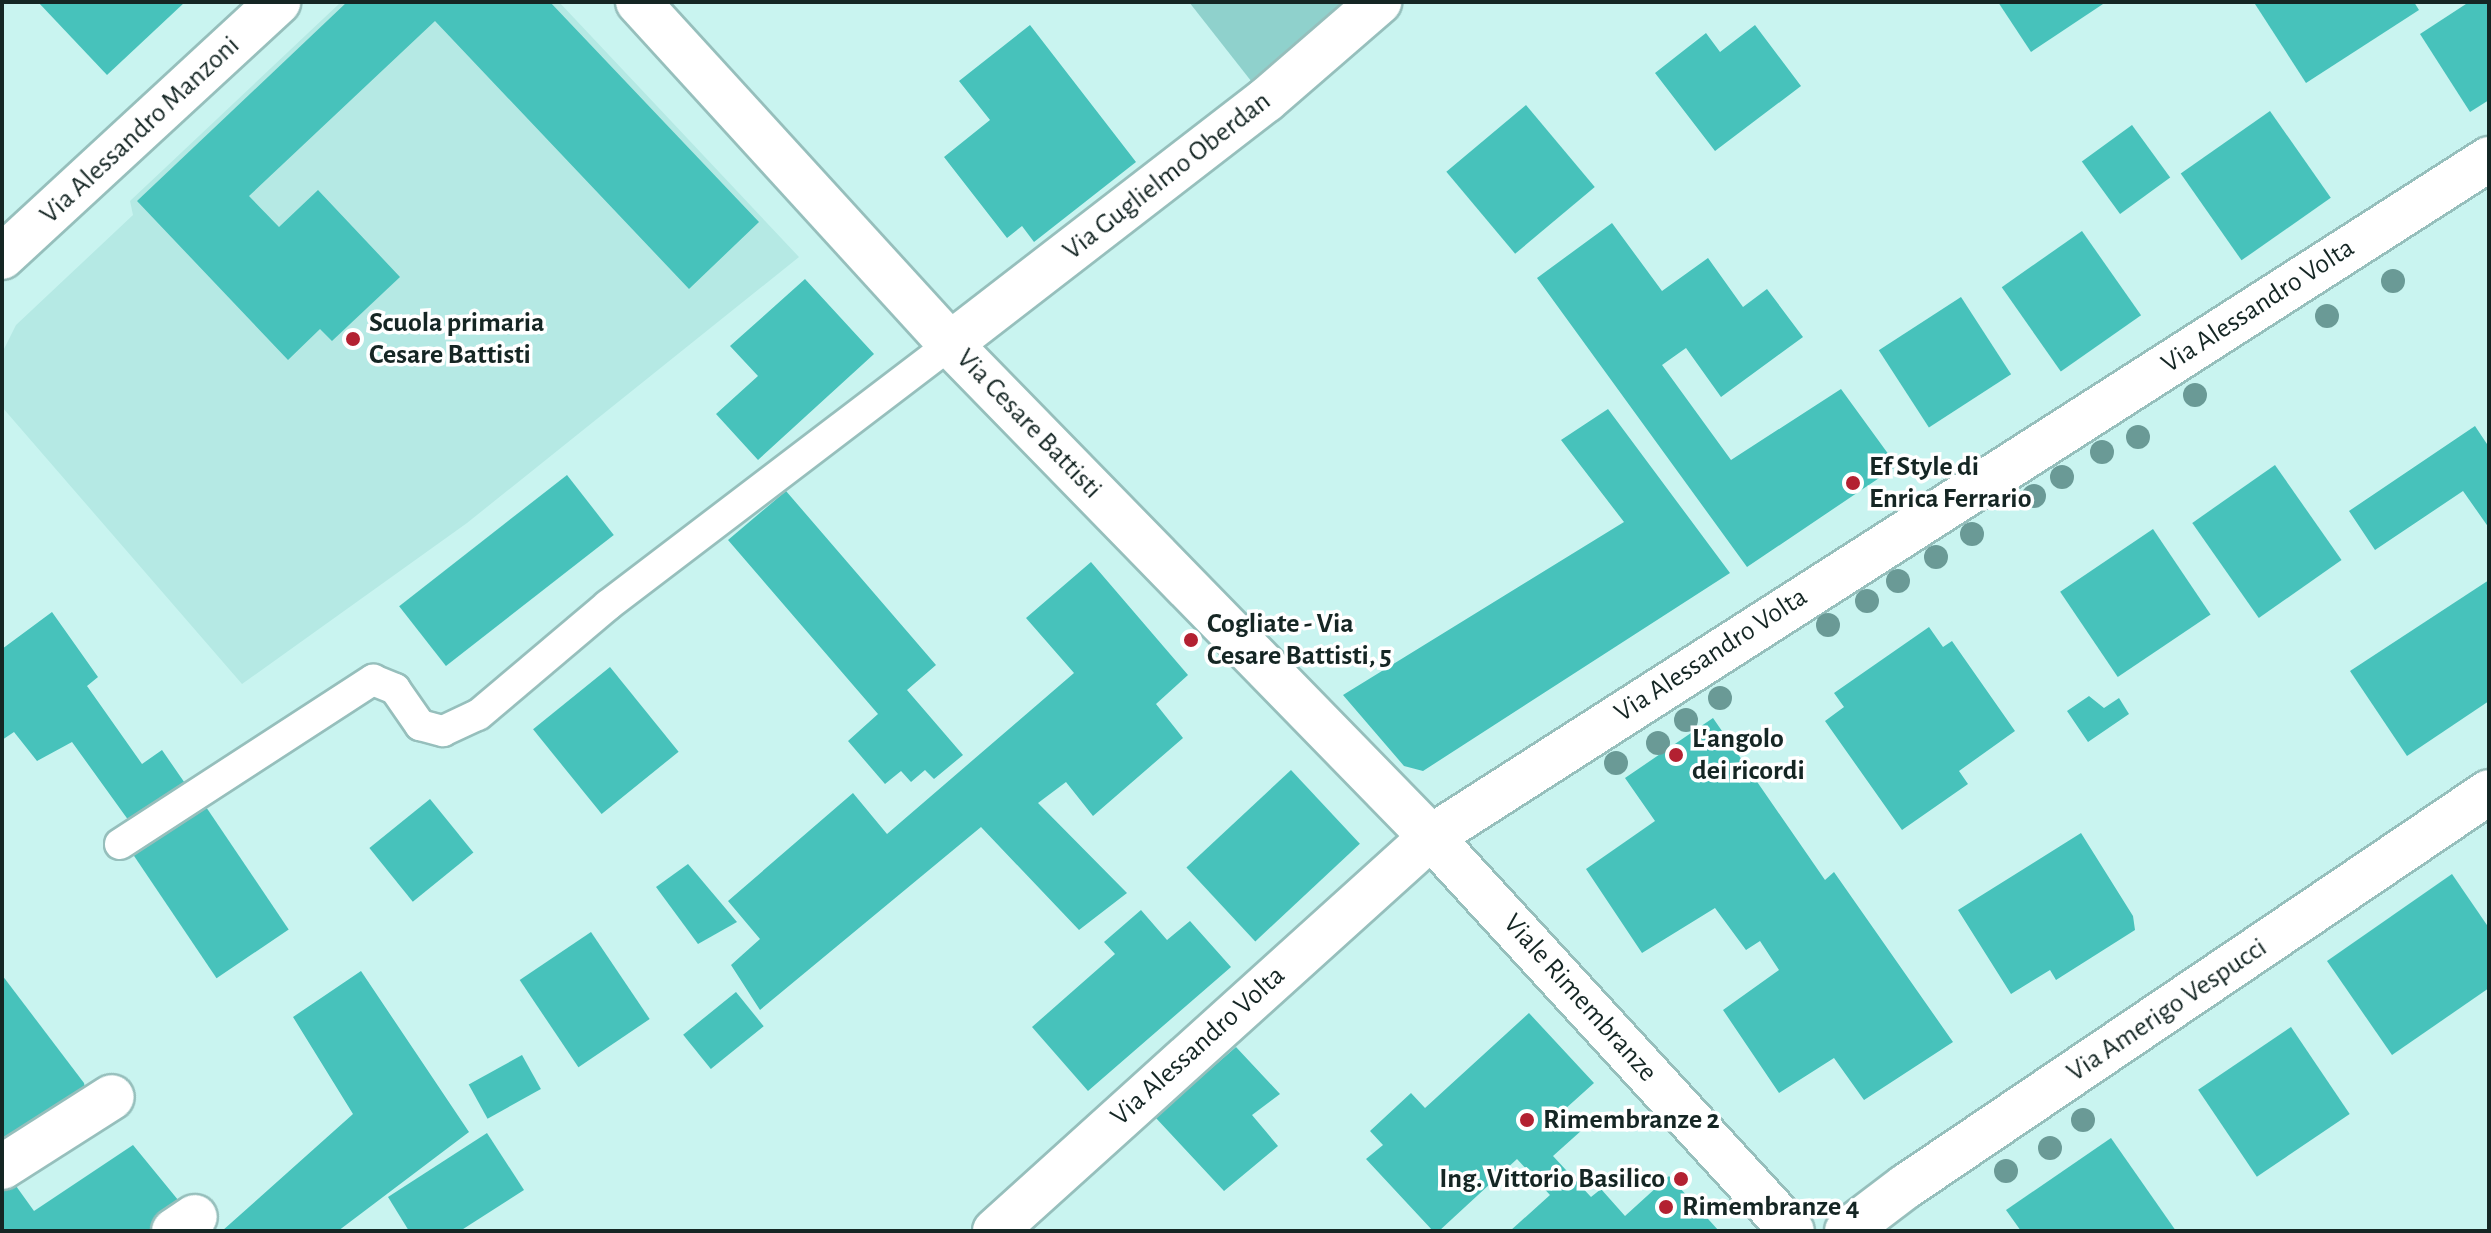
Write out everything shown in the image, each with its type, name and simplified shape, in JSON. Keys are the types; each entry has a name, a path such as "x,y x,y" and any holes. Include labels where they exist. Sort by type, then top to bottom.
{"street":[{"name":"Via Alessandro Manzoni","path":"2,257 278,2"},
{"name":"Via Cesare Battisti","path":"638,2 950,344 1431,837"},
{"name":"Via Guglielmo Oberdan","path":"950,344 1266,100 1379,2"},
{"name":"Via Alessandro Volta","path":"995,1231 1431,837 2489,159"},
{"name":"Via Amerigo Vespucci","path":"1847,1231 1905,1187 2489,792"},
{"name":"Viale Rimembranze","path":"1431,837 1792,1231"},
{"path":"2,1167 112,1097"}],"lane":[{"path":"120,844 373,680 395,689 420,725 443,731 478,715 608,605 950,344"}],"shaded area":[{"name":"Scuola primaria Cesare Battisti","path":"341,2 559,2 799,257 467,523 242,684 2,407 2,353 16,325 133,215 130,201"},
{"path":"1189,2 1371,2 1266,100"}],"building":[{"path":"38,2 185,2 107,75"},
{"path":"347,2 550,2 759,222 689,289 435,21 249,196 279,227 318,190 400,277 332,341 320,329 288,360 137,201"},
{"path":"1998,2 2106,2 2031,52"},
{"path":"2414,2 2419,10 2306,83 2255,4"},
{"path":"2469,2 2489,2 2489,100 2470,112 2420,34"},
{"path":"1030,25 1136,162 1034,242 1022,226 1007,238 944,157 990,120 959,81"},
{"path":"1755,25 1801,86 1715,151 1655,73 1706,33 1720,52"},
{"path":"1526,105 1595,187 1515,254 1446,172"},
{"path":"2270,111 2331,198 2242,260 2181,174"},
{"path":"2132,125 2170,178 2120,214 2082,161"},
{"path":"1612,223 1662,291 1708,258 1743,307 1767,289 1803,337 1721,397 1686,348 1662,365 1731,460 1841,389 1897,466 1747,567 1537,278"},
{"path":"2082,231 2141,315 2061,372 2002,287"},
{"path":"805,279 874,354 758,460 716,414 758,376 730,346"},
{"path":"1961,297 2011,374 1929,428 1879,350"},
{"path":"1608,409 1730,573 1423,771 1404,766 1343,695 1624,522 1561,440"},
{"path":"2475,426 2489,447 2489,528 2463,491 2375,550 2349,511"},
{"path":"2275,465 2342,560 2259,618 2192,523"},
{"path":"567,475 614,535 446,666 399,606"},
{"path":"786,491 936,665 907,690 963,755 934,779 925,770 911,782 901,771 885,784 848,741 878,714 728,540"},
{"path":"2153,529 2211,614 2118,677 2060,592"},
{"path":"1091,562 1188,675 1156,704 1183,738 1093,816 1066,782 1038,803 1127,893 1079,930 981,827 760,1010 731,965 760,939 728,901 853,793 887,834 1074,673 1026,618"},
{"path":"2489,580 2489,701 2407,756 2350,671"},
{"path":"52,612 98,677 87,686 142,764 162,750 189,789 134,828 72,742 37,761 14,732 2,740 2,649"},
{"path":"1929,627 1943,647 1952,641 2015,731 1959,771 1968,784 1902,830 1825,721 1844,707 1834,693"},
{"path":"610,667 679,752 602,814 533,729"},
{"path":"2089,696 2104,708 2119,698 2129,714 2088,742 2067,711"},
{"path":"1713,718 1825,880 1834,872 1953,1042 1864,1100 1834,1058 1779,1093 1723,1010 1779,970 1760,941 1746,950 1715,908 1642,953 1586,869 1655,821 1625,778"},
{"path":"1291,770 1360,844 1255,941 1186,868"},
{"path":"430,799 473,853 413,902 369,848"},
{"path":"202,801 289,930 217,978 130,850"},
{"path":"2081,833 2133,916 2135,930 2056,980 2050,970 2011,994 1958,910"},
{"path":"688,864 737,922 698,944 656,887"},
{"path":"2452,874 2489,928 2489,988 2392,1055 2327,961"},
{"path":"1141,910 1167,940 1190,921 1231,967 1088,1091 1032,1027 1115,954 1104,942"},
{"path":"591,932 650,1019 578,1067 520,980"},
{"path":"361,971 469,1132 338,1231 222,1231 353,1114 293,1017"},
{"path":"2,975 84,1083 86,1093 2,1150"},
{"path":"736,992 764,1026 711,1069 683,1035"},
{"path":"1529,1013 1594,1083 1564,1110 1582,1130 1553,1156 1591,1197 1601,1189 1625,1216 1669,1176 1719,1231 1510,1231 1550,1195 1517,1159 1439,1231 1433,1231 1366,1159 1383,1145 1370,1131 1411,1093 1425,1108"},
{"path":"2291,1027 2350,1114 2257,1177 2198,1090"},
{"path":"1236,1047 1280,1094 1252,1115 1278,1146 1224,1191 1155,1117"},
{"path":"522,1055 541,1089 488,1119 469,1085"},
{"path":"487,1133 524,1190 460,1231 409,1231 388,1197"},
{"path":"2111,1138 2176,1231 2021,1231 2006,1210"},
{"path":"133,1145 183,1206 149,1231 2,1231 2,1184 11,1179 34,1211"}],"place":[{"name":"Scuola primaria Cesare Battisti","path":"353,339"},
{"name":"Ef Style di Enrica Ferrario","path":"1853,483"},
{"name":"Cogliate - Via Cesare Battisti, 5","path":"1191,640"},
{"name":"L'angolo dei ricordi","path":"1676,755"},
{"name":"Rimembranze 2","path":"1527,1120"},
{"name":"Ing. Vittorio Basilico","path":"1681,1179"},
{"name":"Rimembranze 4","path":"1666,1207"}]}
